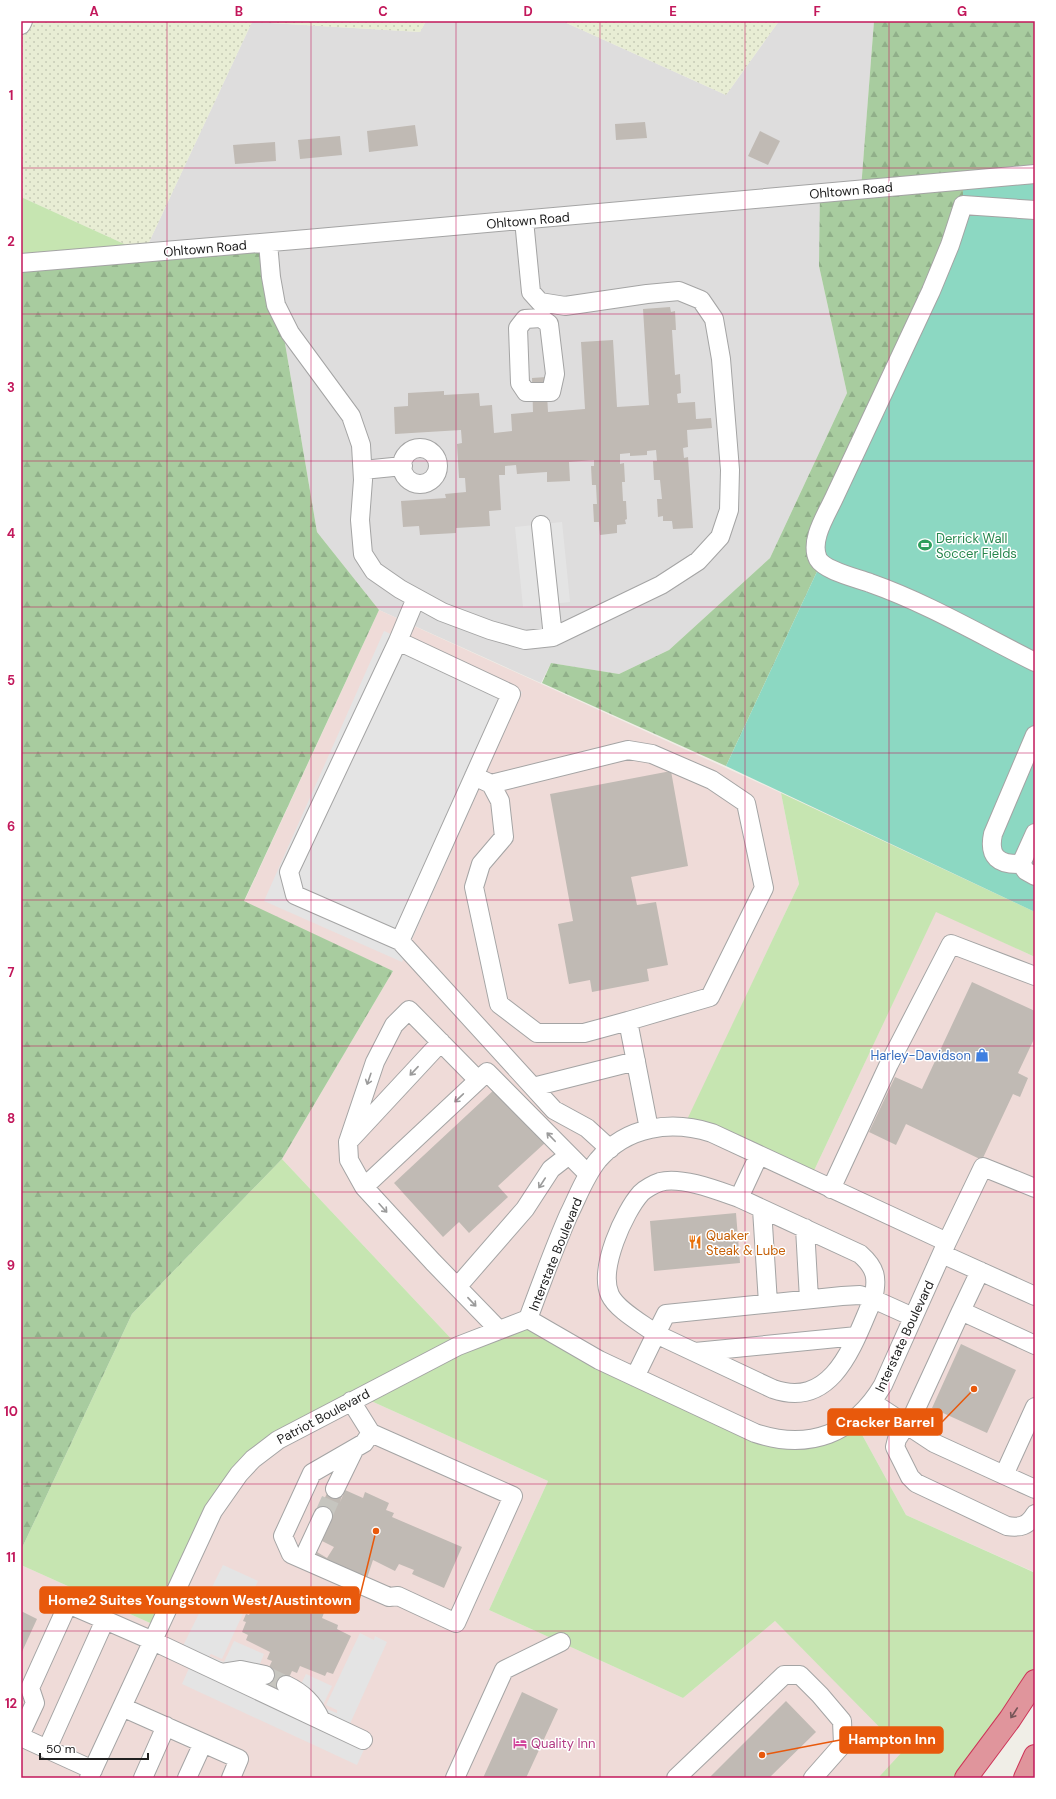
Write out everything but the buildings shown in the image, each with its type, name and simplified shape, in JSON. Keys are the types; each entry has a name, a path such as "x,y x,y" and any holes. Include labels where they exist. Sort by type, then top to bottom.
{"highway":[{"path":"966,1778 1010,1719 1035,1680"},
{"path":"1025,1778 1035,1756"}],"street":[{"path":"21,25 23,21"},
{"name":"Ohltown Road","path":"21,263 268,243 1035,174"},
{"path":"962,180 963,205 950,245 931,291 826,515 816,541 815,549 821,563 831,569 899,594 1035,662"},
{"path":"963,205 1035,210"},
{"path":"268,243 271,278 276,305 290,333 351,416 361,445 362,470 360,520 363,554 374,571 400,590 442,612 490,630 524,640 553,637 661,585 698,562 720,537 729,510 730,470 721,359 714,319 701,300 679,291 647,294 541,310 531,292 524,220"},
{"path":"362,470 403,466"},
{"path":"541,526 553,637"},
{"path":"416,598 398,641 289,872 295,895 400,941 554,1110 587,1128 610,1150"},
{"path":"398,641 512,694 400,941"},
{"path":"1021,864 1001,862 994,855 990,845 992,834 1035,735"},
{"path":"474,776 491,784 500,801 504,837 481,864 474,887 499,1004 537,1033 584,1032 710,997 764,888 746,803 712,780 652,754 628,750 491,784"},
{"path":"1021,864 1035,833"},
{"path":"1021,864 1026,871 1035,876"},
{"path":"831,1188 890,1064 951,944 1035,976"},
{"path":"478,1080 409,1010 394,1025 375,1062 348,1142 349,1160 364,1186 424,1253 458,1286 499,1330"},
{"path":"628,1021 649,1129"},
{"path":"348,1142 441,1042"},
{"path":"533,1087 636,1062"},
{"path":"364,1186 487,1072 588,1174"},
{"name":"Interstate Boulevard","path":"944,1248 831,1188 712,1133 698,1129 666,1126 649,1129 628,1136 598,1160 588,1174 557,1240 528,1319 599,1360 755,1433 779,1440 790,1441 818,1438 827,1435 854,1420 872,1402 883,1385 944,1248 983,1167 1035,1188"},
{"path":"458,1286 525,1209 551,1169 569,1155"},
{"path":"739,1198 759,1155"},
{"path":"677,1181 716,1190 739,1198 762,1209 860,1254 870,1262 875,1274 876,1286 873,1299 846,1358 833,1377 817,1388 798,1393 784,1393 773,1389 656,1334 619,1306 610,1295 607,1283 608,1265 617,1235 631,1208 642,1192 660,1182 677,1181"},
{"path":"762,1209 768,1303"},
{"path":"805,1228 809,1299"},
{"path":"944,1248 980,1271 1035,1296"},
{"path":"980,1271 914,1413 897,1439 894,1448 910,1477 916,1483 1007,1526 1017,1528 1027,1525 1035,1514"},
{"path":"635,1377 666,1314 860,1295 873,1299 913,1317"},
{"path":"961,1311 1035,1345"},
{"name":"Patriot Boulevard","path":"91,1774 213,1511 239,1474 253,1459 278,1440 458,1346 528,1319"},
{"path":"695,1352 857,1336"},
{"path":"351,1401 371,1433 513,1496 456,1623 398,1596 389,1596 291,1554 283,1536 312,1472 354,1450 364,1443 371,1433"},
{"path":"872,1402 906,1426 934,1443 1035,1489"},
{"path":"1004,1475 1035,1407"},
{"path":"335,1488 354,1450"},
{"path":"303,1560 323,1516"},
{"path":"21,1733 35,1703 26,1696 68,1604 153,1641 363,1740"},
{"path":"48,1749 104,1620"},
{"path":"455,1778 504,1670 561,1642"},
{"path":"222,1673 241,1670 265,1675"},
{"path":"676,1778 784,1675 800,1675 820,1695 842,1721 843,1744 813,1778"},
{"path":"286,1685 309,1700 321,1720"},
{"path":"122,1707 239,1759 231,1778"},
{"path":"143,1778 166,1726"},
{"path":"21,1737 48,1749 91,1774"},
{"path":"187,1778 203,1743"}],"shaded area":[{"path":"426,21 562,21 726,95 779,21 874,21 861,190 819,266 847,393 770,558 669,650 619,674 551,663 541,683 379,610 317,532 268,243 144,253 252,22 420,32"},
{"path":"562,522 570,602 523,607 515,527"},
{"path":"379,610 781,793 799,884 685,1126 810,1179 936,911 1035,957 1034,1572 906,1515 854,1420 790,1441 458,1346 282,1159 393,971 244,902"},
{"path":"384,631 522,692 402,962 264,901"},
{"path":"360,1396 548,1481 489,1610 683,1698 775,1621 904,1751 878,1778 21,1778 21,1565 159,1627 239,1474"},
{"path":"223,1565 258,1581 222,1659 211,1654 209,1656 224,1662 234,1641 264,1654 260,1664 261,1686 301,1684 306,1674 332,1686 323,1705 324,1708 337,1713 337,1710 326,1705 360,1633 374,1640 375,1636 387,1642 349,1726 370,1736 357,1765 182,1684 190,1666 176,1660"}],"green space":[{"path":"23,21 426,21 420,32 252,22 144,253 21,197 21,25"},
{"path":"562,21 779,21 726,95"},
{"path":"874,21 1035,21 1035,174 963,205 821,563 726,766 542,683 551,663 619,674 669,650 770,558 847,393 819,266 820,193 861,189"},
{"name":"Derrick Wall Soccer Fields","path":"1035,174 1035,912 726,766 821,563 815,549 963,205 963,180"},
{"path":"21,197 144,253 21,263"},
{"path":"268,243 317,532 379,610 244,901 393,971 282,1159 132,1314 21,1550 21,263"},
{"path":"781,793 1035,912 1035,957 936,912 810,1179 684,1126 799,884"},
{"path":"282,1159 458,1346 528,1319 779,1440 854,1420 906,1515 1033,1572 1035,1569 1035,1681 966,1778 878,1778 903,1751 775,1621 683,1698 489,1610 548,1481 360,1396 239,1474 159,1627 21,1565 21,1550 132,1314"}],"tunnel":[{"path":"323,1516 335,1489"},
{"path":"265,1675 286,1685"}],"place":[{"name":"Derrick Wall Soccer Fields","path":"925,545"},
{"name":"Harley-Davidson","path":"982,1055"},
{"name":"Quaker Steak & Lube","path":"695,1242"},
{"name":"Cracker Barrel","path":"974,1389"},
{"name":"Home2 Suites Youngstown West/Austintown","path":"376,1531"},
{"name":"Quality Inn","path":"520,1743"},
{"name":"Hampton Inn","path":"762,1755"}]}
